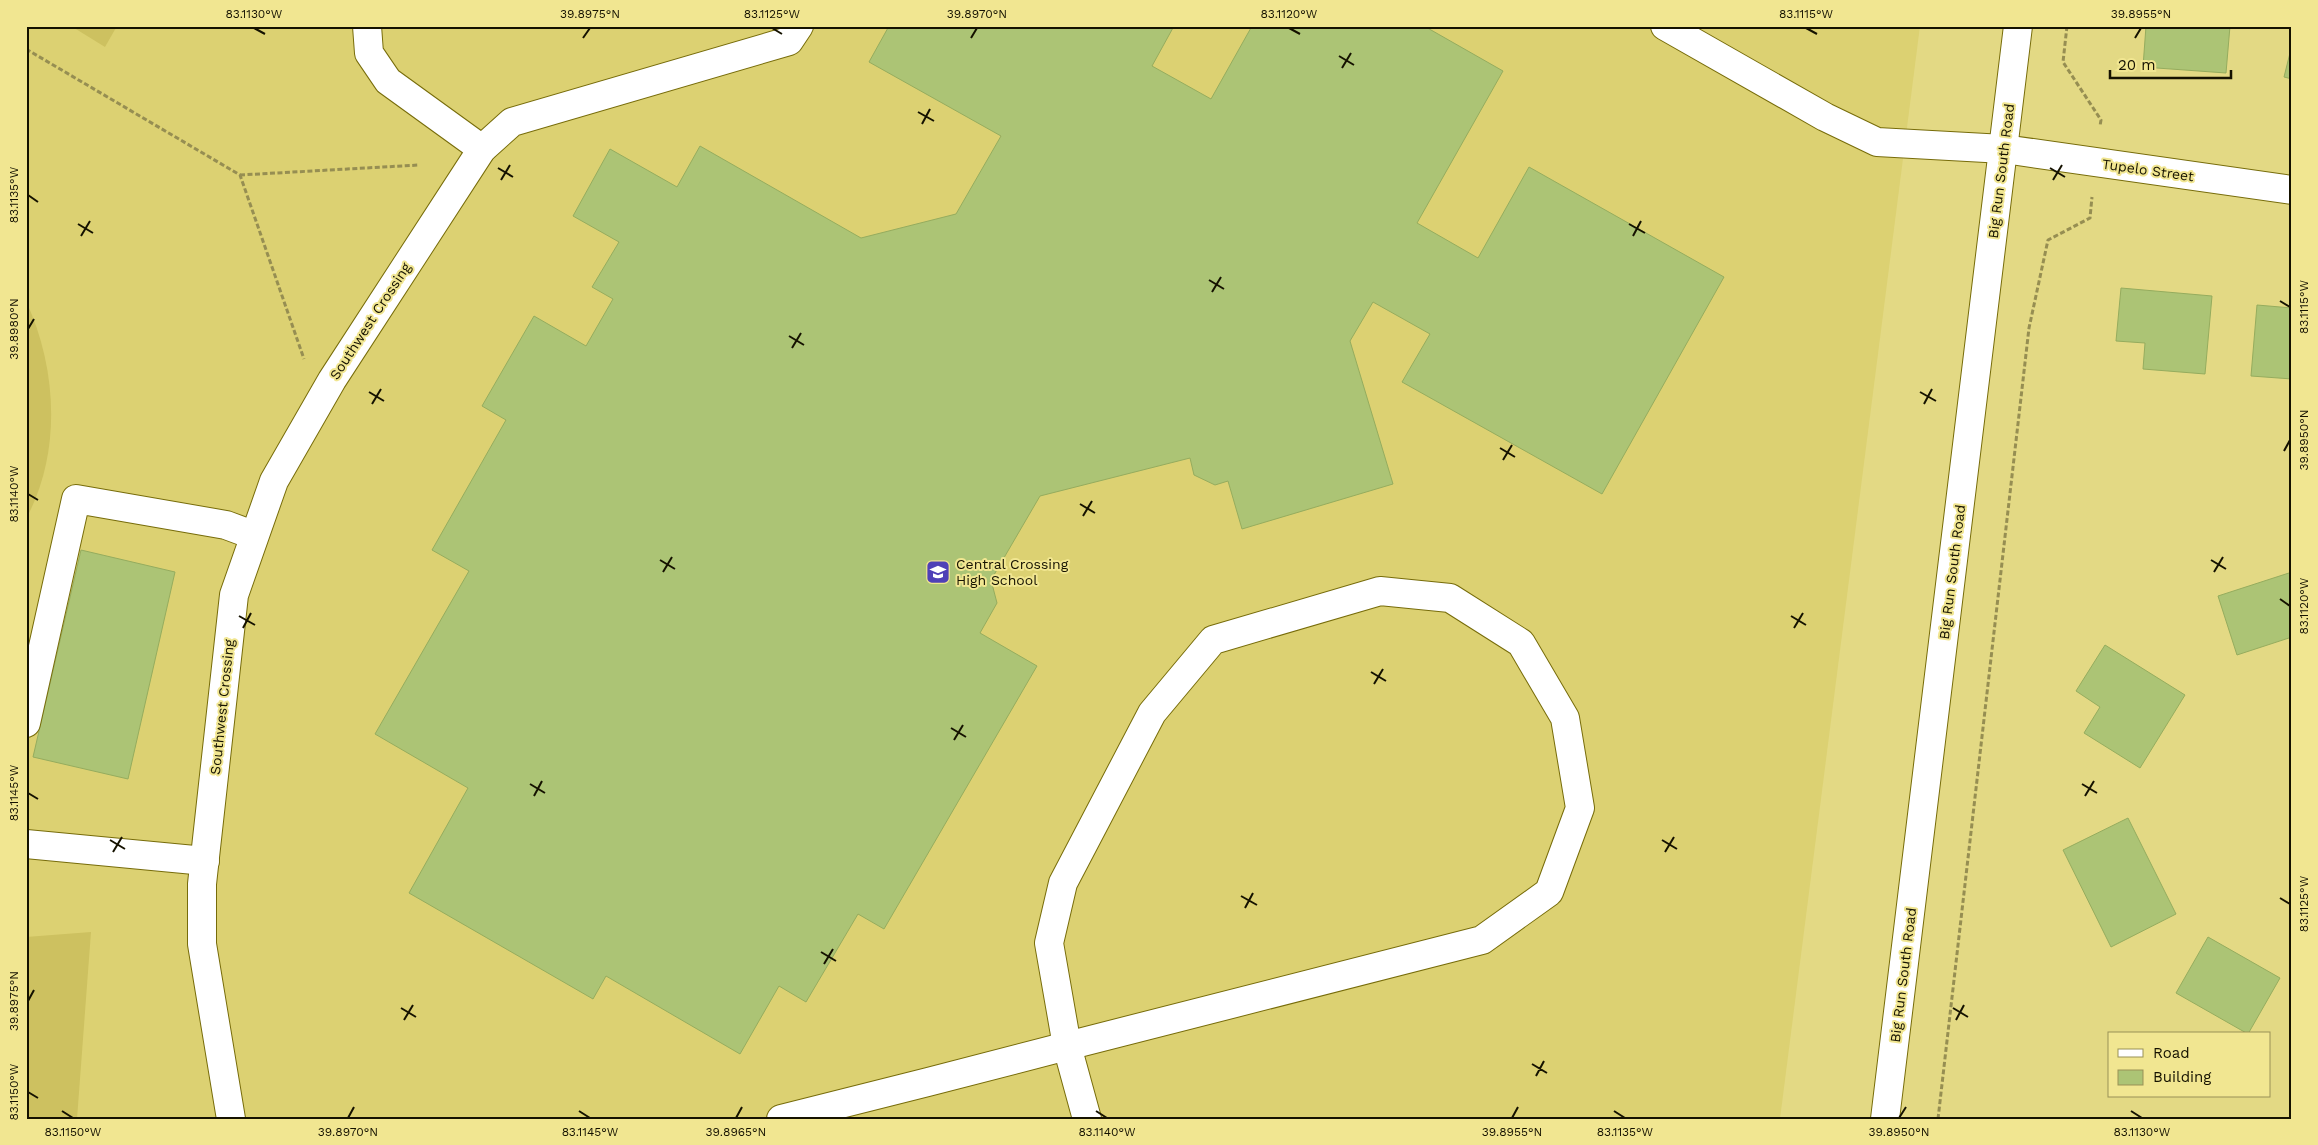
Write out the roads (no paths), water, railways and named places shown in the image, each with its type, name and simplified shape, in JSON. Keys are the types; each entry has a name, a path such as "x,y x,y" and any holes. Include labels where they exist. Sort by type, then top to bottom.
{"street":[{"path":"367,26 369,53 388,81 482,148"},
{"name":"Southwest Crossing","path":"231,1119 202,944 202,884 234,595 253,535 274,481 332,380 482,148 512,122 790,41 799,26"},
{"name":"Tupelo Street","path":"1665,26 1825,117 1877,142 2004,149 2292,190"},
{"name":"Big Run South Road","path":"1885,1119 2018,26"},
{"path":"26,723 76,498 226,525 253,535"},
{"path":"781,1119 1067,1046 1482,940 1549,892 1580,808 1565,718 1521,644 1450,598 1380,591 1213,640 1152,713 1063,883 1049,943 1067,1046 1087,1119"},
{"path":"26,844 205,861"}],"place":[{"name":"Central Crossing High School","path":"938,572"}]}
